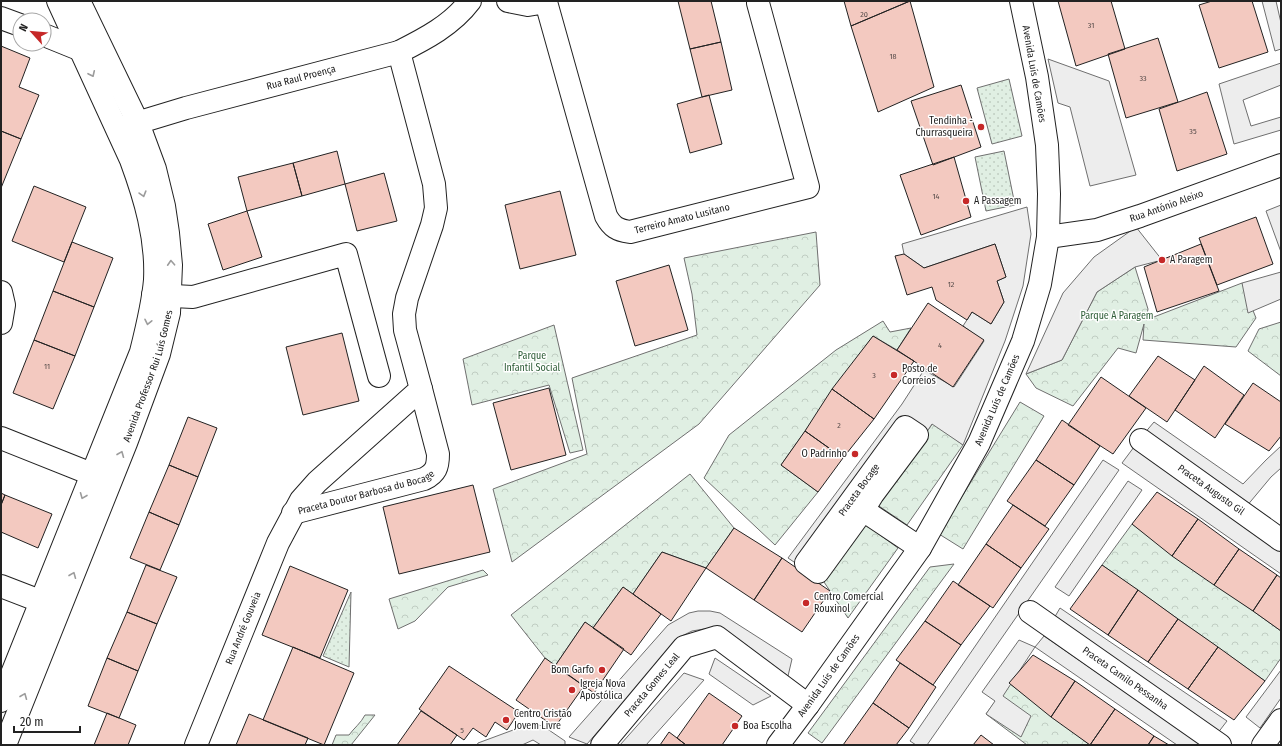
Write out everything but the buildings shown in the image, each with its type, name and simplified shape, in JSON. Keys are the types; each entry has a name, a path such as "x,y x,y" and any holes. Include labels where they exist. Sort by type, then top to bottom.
{"street":[{"name":"Avenida Professor Rui Luís Gomes","path":"5,738 50,605 101,478 159,354 169,313 162,296 171,265 164,206 155,169 81,50 58,1"},
{"name":"Avenida Professor Rui Luís Gomes","path":"79,1 127,126"},
{"name":"Rua Raul Proença","path":"127,126 186,108 399,52 428,37 448,24 466,7 470,1"},
{"name":"Terreiro Amato Lusitano","path":"508,1 528,5 546,2 606,216 611,225 615,228 620,231 630,232 808,187 758,3"},
{"name":"Avenida Luís de Camões","path":"778,745 920,548 979,443 1022,341 1040,284 1048,237 1049,194 1047,145 1037,77 1021,1"},
{"path":"1,18 12,22"},
{"path":"52,38 81,50"},
{"name":"Praceta Doutor Barbosa du Bocage","path":"293,513 424,479 432,475 438,462 438,454 405,330 404,314 407,298 432,225 436,208 434,184 399,52"},
{"name":"Rua António Aleixo","path":"1048,237 1097,230 1281,165"},
{"path":"162,296 193,297 346,254 379,376"},
{"path":"1,292 4,305 1,323"},
{"name":"Praceta Doutor Barbosa du Bocage","path":"293,513 301,500 317,482 421,389"},
{"name":"Praceta Bocage","path":"905,427 917,435 873,494 863,510 818,572 806,563 905,427"},
{"path":"1,438 101,478"},
{"name":"Praceta Augusto Gil","path":"1141,440 1281,540"},
{"name":"Praceta Bocage","path":"863,510 920,548"},
{"name":"Rua André Gouveia","path":"196,745 278,544 293,513"},
{"path":"1,586 50,605"},
{"name":"Avenida Professor Rui Luís Gomes","path":"1,701 50,605"},
{"name":"Praceta Camilo Pessanha","path":"1030,612 1220,745"},
{"name":"Praceta Gomes Leal","path":"602,745 684,647 717,637 808,705"},
{"path":"1263,745 1281,720"}],"green space":[{"path":"1009,79 1022,136 992,144 977,88"},
{"path":"1004,151 1015,205 986,211 975,157"},
{"path":"816,232 820,285 699,424 512,562 493,489 587,454 572,378 697,335 692,294 684,258"},
{"name":"Parque A Paragem","path":"1135,267 1148,309 1146,320 1242,283 1256,318 1236,347 1143,340 1144,324 1136,353 1118,348 1073,406 1036,388 1026,374 1062,360 1097,292"},
{"path":"883,321 890,332 911,328 897,350 873,336 781,465 818,492 775,545 704,478 729,435 836,350"},
{"path":"1281,322 1281,376 1248,351 1259,329"},
{"name":"Parque Infantil Social","path":"554,325 583,450 570,453 549,385 472,405 463,359"},
{"path":"1020,402 1044,416 963,549 939,534"},
{"path":"933,423 963,445 907,525 876,504"},
{"path":"690,474 734,528 706,568 662,552 633,594 623,587 593,628 585,622 555,666 545,658 511,615"},
{"path":"865,524 898,548 848,618 824,582"},
{"path":"1132,524 1281,631 1281,658 1265,681 1102,565"},
{"path":"954,564 822,743 808,733 930,567"},
{"path":"483,570 488,575 448,587 415,621 398,629 389,599"},
{"path":"351,592 349,667 323,656"},
{"path":"1009,683 1090,745 1027,745 986,714"},
{"path":"365,715 375,715 351,745 332,745 336,735 349,735 362,721"}],"shaded area":[{"path":"1262,1 1276,1 1281,23 1281,49 1275,51"},
{"path":"1048,59 1109,81 1136,175 1090,186 1070,107 1058,103"},
{"path":"1281,63 1281,85 1243,100 1251,126 1281,117 1281,130 1234,144 1219,84"},
{"path":"1281,205 1281,252 1266,211"},
{"path":"1027,207 1031,234 1023,286 1005,341 963,445 932,424 824,582 788,558 902,404 924,370 954,387 984,341 963,326 972,312 991,324 1004,302 997,281 1006,277 995,244 924,268 904,254 902,244"},
{"path":"1136,227 1162,260 1135,267 1097,292 1062,360 1026,374 1063,293 1094,257"},
{"path":"1281,272 1281,299 1248,313 1242,283"},
{"path":"1154,422 1243,484 1281,446 1281,468 1271,477 1246,507 1143,435"},
{"path":"1134,447 1281,552 1281,574 1122,463"},
{"path":"1103,460 1119,470 927,745 916,745 910,741"},
{"path":"1128,481 1142,490 1069,596 1055,587"},
{"path":"1060,608 1227,721 1217,734 1053,620"},
{"path":"698,611 720,613 792,659 788,676 725,634 713,629 692,631 682,636 587,744 569,737 668,625 689,613"},
{"path":"1044,636 1202,745 1177,745 1035,647"},
{"path":"1019,640 1035,647 1003,696 1031,716 1021,737 986,714 995,701 982,692"},
{"path":"715,658 771,696 753,705 709,674"},
{"path":"1281,670 1281,698 1260,728 1246,717"},
{"path":"684,673 704,680 646,745 620,745"},
{"path":"533,724 543,726 565,741 565,745 541,745 533,740 522,745 477,745 478,743"}],"place":[{"name":"Tendinha - Churrasqueira","path":"981,127"},
{"name":"A Passagem","path":"966,201"},
{"name":"A Paragem","path":"1162,260"},
{"name":"Posto de Correios","path":"894,375"},
{"name":"O Padrinho","path":"855,454"},
{"name":"Centro Comercial Rouxinol","path":"806,603"},
{"name":"Bom Garfo","path":"602,670"},
{"name":"Igreja Nova Apostólica","path":"572,690"},
{"name":"Centro Cristão Jovem Livre","path":"506,720"},
{"name":"Boa Escolha","path":"735,726"}]}
